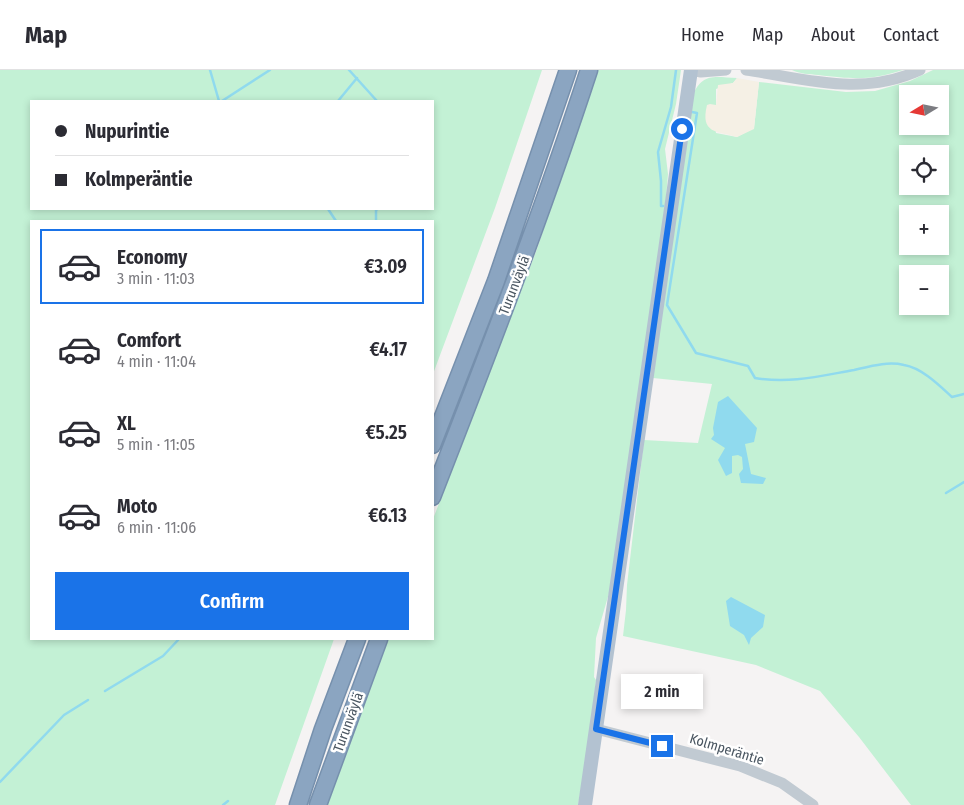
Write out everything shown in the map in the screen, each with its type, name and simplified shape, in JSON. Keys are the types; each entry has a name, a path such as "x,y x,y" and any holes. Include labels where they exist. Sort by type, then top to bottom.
{"highway":[{"name":"Turunväylä","path":"434,440 499,272 568,70"},
{"name":"Turunväylä","path":"434,492 518,276 589,70"},
{"name":"Turunväylä","path":"298,805 323,729 357,640"},
{"name":"Turunväylä","path":"318,805 379,640"}],"main road":[{"path":"585,805 690,70"}],"street":[{"path":"690,70 701,72 726,70"},
{"path":"746,70 850,86 905,77 920,70"},
{"name":"Kolmperäntie","path":"596,729 740,766 782,783 813,805"}],"green space":[{"path":"0,70 542,70 495,208 434,371 434,220 30,220 30,640 334,640 275,805 0,805"},
{"path":"596,70 681,70 676,104 665,149 668,174 666,198 614,576 596,638 594,677 596,680 589,744 578,805 326,805 387,640 434,640 434,516 537,249"},
{"path":"792,70 903,70 880,76 861,78 808,74"},
{"path":"933,70 964,70 964,805 911,805 859,737 820,691 756,665 623,636 644,440 698,443 712,384 653,378 692,97 700,83 705,80 715,77 737,78 733,83 716,89 716,105 713,105 716,133 737,137 754,128 759,82 846,92 875,91 910,81"}],"sand":[{"path":"737,78 759,82 754,129 737,137 712,130 708,126 705,114 707,105 716,105 718,85 733,83"}],"water":[{"path":"728,396 757,428 754,442 745,444 751,474 766,478 763,484 741,483 739,474 743,469 742,457 738,455 732,456 732,473 726,476 718,460 725,448 711,439 714,435 713,428 718,402"},
{"path":"731,597 765,615 763,627 751,638 749,645 744,635 730,626 726,601"}],"waterway":[{"path":"210,70 219,100"},
{"path":"224,100 270,70"},
{"path":"349,70 376,100"},
{"path":"663,206 661,206 658,152 671,107 676,70"},
{"path":"339,100 357,78"},
{"path":"692,112 697,113 667,305 696,353 748,366 755,378 768,380 793,380 879,364 898,364 924,373 952,397 964,394"},
{"path":"329,210 335,220"},
{"path":"376,210 376,220"},
{"path":"946,493 964,482"},
{"path":"105,691 163,656 178,640"},
{"path":"0,782 64,715 88,700"},
{"path":"223,805 228,801"}],"route":[{"path":"662,746 596,729 682,129"}]}
